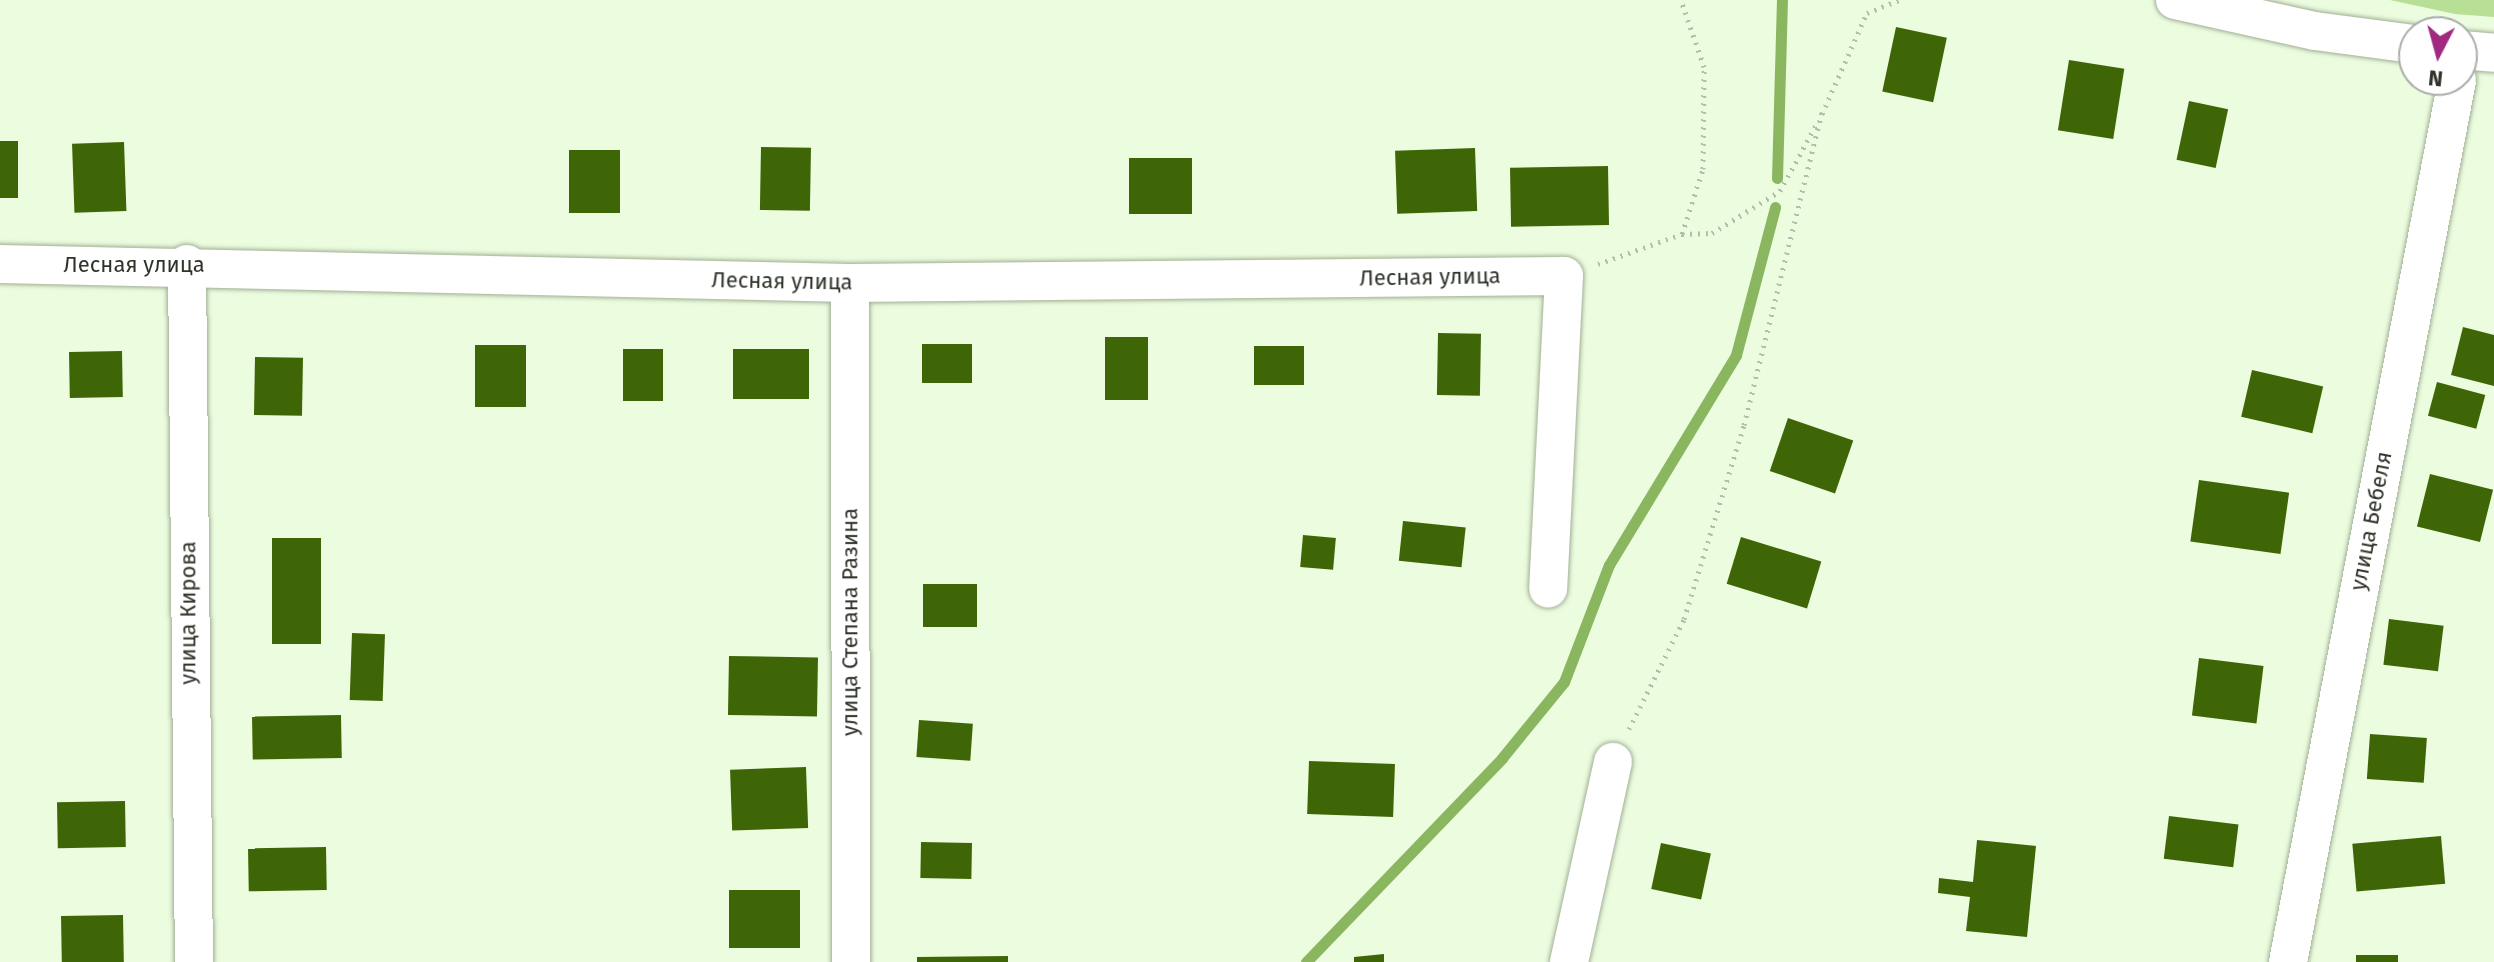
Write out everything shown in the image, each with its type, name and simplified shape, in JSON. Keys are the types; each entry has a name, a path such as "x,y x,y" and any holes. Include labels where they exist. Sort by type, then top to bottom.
{"street":[{"path":"2175,0 2315,31 2398,42"},
{"name":"улица Бебеля","path":"2288,962 2460,96"},
{"name":"Лесная улица","path":"0,264 187,264 850,283 1564,276"},
{"name":"улица Кирова","path":"187,264 194,962"},
{"path":"1548,589 1564,276"},
{"name":"улица Степана Разина","path":"850,283 851,962"},
{"path":"1569,962 1613,762"}],"path":[{"path":"1681,0 1704,67 1703,169 1682,234"},
{"path":"1564,276 1682,234 1712,233 1780,191 1822,113 1867,13 1900,0"},
{"path":"1613,762 1684,619 1744,425 1822,113"}],"green space":[{"path":"2390,0 2494,0 2494,17 2455,14"}],"building":[{"path":"1896,27 1947,38 1933,102 1882,92"},
{"path":"2069,60 2124,69 2113,139 2058,130"},
{"path":"2189,101 2228,109 2216,168 2177,160"},
{"path":"0,141 18,141 18,198 0,198"},
{"path":"124,142 126,211 74,213 72,144"},
{"path":"761,147 811,148 810,211 760,210"},
{"path":"1475,148 1477,211 1397,214 1395,151"},
{"path":"569,150 620,150 620,213 569,213"},
{"path":"1129,158 1192,158 1192,214 1129,214"},
{"path":"1608,166 1609,225 1511,227 1510,168"},
{"path":"2463,327 2494,335 2494,386 2451,375"},
{"path":"1438,333 1481,334 1480,396 1437,395"},
{"path":"1105,337 1148,337 1148,400 1105,400"},
{"path":"922,344 972,344 972,383 922,383"},
{"path":"475,345 526,345 526,407 475,407"},
{"path":"1254,346 1304,346 1304,385 1254,385"},
{"path":"623,349 663,349 663,401 623,401"},
{"path":"733,349 809,349 809,399 733,399"},
{"path":"122,351 123,397 70,398 69,352"},
{"path":"255,357 303,358 302,416 254,415"},
{"path":"2252,370 2323,386 2312,433 2241,417"},
{"path":"2437,382 2485,395 2476,429 2428,416"},
{"path":"1788,418 1853,440 1835,493 1770,471"},
{"path":"2430,474 2493,490 2480,542 2417,526"},
{"path":"2199,480 2289,493 2280,554 2190,541"},
{"path":"1403,521 1466,528 1461,567 1399,561"},
{"path":"1303,535 1336,538 1333,570 1300,567"},
{"path":"1741,537 1821,562 1807,608 1727,584"},
{"path":"272,538 321,538 321,644 272,644"},
{"path":"923,584 977,584 977,627 923,627"},
{"path":"2389,619 2444,626 2438,671 2383,665"},
{"path":"352,633 385,634 383,701 350,700"},
{"path":"729,656 818,658 817,717 728,715"},
{"path":"2199,658 2264,666 2256,723 2192,716"},
{"path":"341,715 342,758 253,760 252,717"},
{"path":"919,720 973,724 970,761 916,757"},
{"path":"2370,734 2427,738 2424,783 2367,779"},
{"path":"1309,761 1395,764 1393,817 1307,814"},
{"path":"806,767 808,828 732,831 730,770"},
{"path":"125,801 126,847 58,848 57,802"},
{"path":"2169,816 2238,825 2233,867 2164,859"},
{"path":"2441,836 2445,884 2357,892 2352,844"},
{"path":"1977,840 2036,846 2027,937 1966,931 1970,897 1938,893 1939,878 1973,882"},
{"path":"921,842 972,843 971,879 920,878"},
{"path":"1661,843 1711,854 1701,900 1651,889"},
{"path":"326,847 327,890 249,891 248,848"},
{"path":"729,890 800,890 800,948 729,948"},
{"path":"123,915 124,962 62,962 61,916"},
{"path":"1384,954 1384,962 1354,962 1354,957"},
{"path":"2356,955 2398,955 2398,962 2356,962"},
{"path":"1008,956 1008,962 917,962 917,957"}],"waterway":[{"path":"1777,178 1782,0"},
{"path":"1306,962 1502,758 1564,682 1609,565 1736,355 1775,207"}]}
